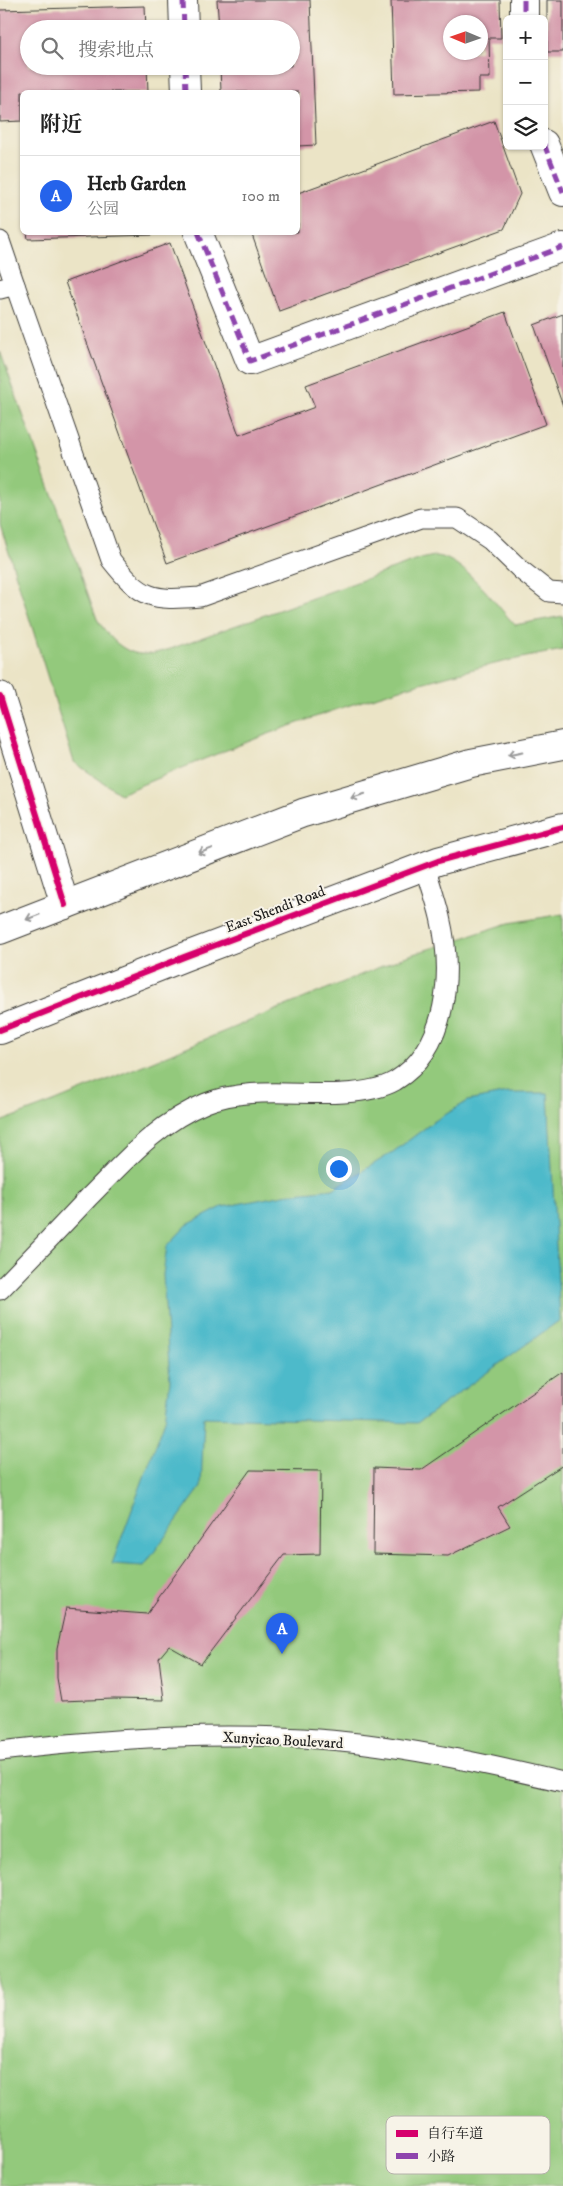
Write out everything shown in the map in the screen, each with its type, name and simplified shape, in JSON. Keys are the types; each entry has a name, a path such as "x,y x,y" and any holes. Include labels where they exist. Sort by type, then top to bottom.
{"street":[{"path":"182,0 183,20"},
{"path":"524,0 524,15"},
{"path":"185,75 186,90"},
{"path":"546,150 563,192"},
{"path":"199,235 250,361 563,247"},
{"path":"0,696 65,904"},
{"path":"0,930 302,813 471,763 563,745"},
{"name":"East Shendi Road","path":"0,1030 425,866 563,827"}],"lane":[{"path":"0,241 7,287 111,560 129,583 152,597 173,599 200,597 422,518 457,518 490,540 521,570 549,592 563,593"},
{"path":"0,1290 130,1154 155,1132 179,1117 207,1103 234,1096 272,1092 344,1093 373,1089 395,1081 411,1068 429,1045 440,1018 446,990 446,959 441,918 425,866"},
{"name":"Xunyicao Boulevard","path":"0,1750 98,1740 211,1736 303,1738 411,1750 563,1782"}],"green space":[{"path":"0,351 97,619 118,644 131,652 147,654 170,649 421,559 437,556 458,565 469,574 515,625 563,616 563,650 449,675 337,709 174,771 120,794 74,762 0,524"},
{"path":"563,914 563,2186 0,2186 0,1122 56,1101 404,957 509,923"}],"water":[{"path":"507,1093 548,1093 560,1320 417,1423 204,1417 201,1487 144,1566 112,1564 165,1420 170,1381 163,1275 167,1246 187,1225 222,1207 294,1193 333,1189 393,1152 433,1122 468,1101"}],"building":[{"path":"217,0 310,0 316,145 300,146 300,90 221,90 220,75 300,75 300,20 218,20"},
{"path":"391,0 500,0 501,38 489,38 490,78 479,78 479,92 394,94"},
{"path":"547,0 563,0 563,52 548,52"},
{"path":"145,6 146,20 20,20 20,75 147,75 148,90 20,90 20,121 0,122 0,10"},
{"path":"494,121 520,194 504,229 279,311 252,235 300,235 300,192"},
{"path":"27,235 152,235 28,239"},
{"path":"170,243 239,435 315,407 306,385 505,312 546,424 167,563 65,282"},
{"path":"563,314 563,406 534,325"},
{"path":"563,1372 563,1465 498,1507 510,1526 448,1556 373,1554 374,1468 421,1470"},
{"path":"250,1470 321,1471 320,1554 284,1555 201,1664 169,1646 159,1658 164,1700 61,1701 57,1678 57,1648 66,1608 147,1614"}],"marked path":[{"path":"183,0 184,20"},
{"path":"524,0 524,15"},
{"path":"185,75 186,90"},
{"path":"546,150 563,192"},
{"path":"199,235 250,361 563,247"}],"cycle path":[{"path":"0,696 65,905"},
{"path":"0,1030 184,957 438,861 563,827"}],"place":[{"name":"Herb Garden","path":"282,1654"}]}
